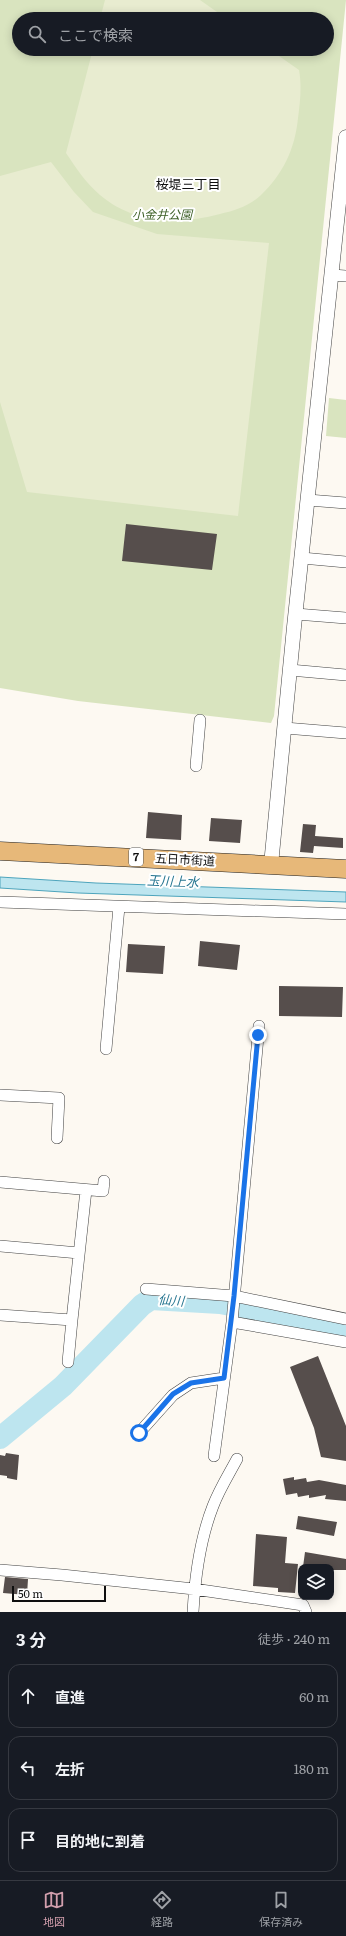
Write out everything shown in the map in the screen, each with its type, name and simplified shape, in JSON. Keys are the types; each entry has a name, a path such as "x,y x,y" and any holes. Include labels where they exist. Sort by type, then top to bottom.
{"main road":[{"name":"五日市街道","path":"0,851 346,869"}],"street":[{"path":"271,865 308,500 339,276 346,137"},
{"path":"308,500 346,503"},
{"path":"302,558 346,562"},
{"path":"296,614 346,618"},
{"path":"290,670 346,675"},
{"path":"196,766 200,720"},
{"path":"284,728 346,733"},
{"path":"0,902 346,914"},
{"path":"106,1049 119,906"},
{"path":"214,1456 232,1319 259,1026"},
{"path":"0,1095 59,1098 57,1138"},
{"path":"0,1182 104,1191 104,1181"},
{"path":"68,1362 86,1190"},
{"path":"0,1246 79,1253"},
{"path":"146,1289 234,1296 346,1319"},
{"path":"0,1315 72,1320"},
{"path":"232,1319 346,1342"},
{"path":"139,1433 173,1394 191,1383 224,1378"},
{"path":"193,1612 194,1590 204,1535 213,1506 237,1459"},
{"path":"0,1570 62,1575 194,1590 303,1605 306,1612"}],"green space":[{"name":"小金井公園","path":"0,0 346,0 274,716 271,723 78,701 0,688"},
{"path":"105,0 200,0 217,12 102,12"},
{"path":"91,56 279,56 299,70 300,94 296,129 287,160 282,170 269,187 257,199 242,208 204,218 189,220 157,220 142,217 113,205 100,195 77,170 66,153"},
{"path":"51,162 74,192 93,212 157,234 269,243 238,516 27,492 0,402 0,176"},
{"path":"329,398 346,400 346,438 326,436"}],"water":[{"path":"0,877 96,883 346,892 346,902 78,893 0,888"}],"building":[{"path":"126,524 217,534 212,570 122,561"},
{"path":"148,812 182,815 181,840 146,838"},
{"path":"211,818 242,820 240,843 209,841"},
{"path":"303,824 316,825 315,836 343,838 343,848 314,846 313,853 300,852"},
{"path":"200,941 240,945 237,970 198,966"},
{"path":"128,944 165,946 163,974 126,972"},
{"path":"279,986 343,987 342,1017 279,1016"},
{"path":"318,1356 346,1426 346,1461 321,1457 314,1428 290,1367"},
{"path":"6,1453 19,1455 17,1480 0,1475 0,1455 5,1456"},
{"path":"294,1477 294,1480 306,1478 307,1482 319,1480 346,1485 346,1501 325,1499 326,1495 309,1498 309,1495 298,1497 297,1493 286,1495 283,1479"},
{"path":"298,1516 337,1522 334,1536 296,1529"},
{"path":"256,1534 287,1537 285,1563 298,1564 295,1593 278,1592 278,1588 253,1586"},
{"path":"305,1552 346,1559 346,1570 334,1570 334,1564 303,1564"},
{"path":"5,1577 28,1579 27,1595 3,1593"}],"waterway":[{"name":"仙川","path":"0,1438 63,1386 142,1305 151,1299 220,1303 346,1327"}],"district":[{"name":"桜堤三丁目","path":"188,184"}],"route":[{"path":"139,1433 173,1394 191,1383 224,1378 232,1322 258,1035"}],"water label":[{"name":"玉川上水","path":"173,881"}]}
